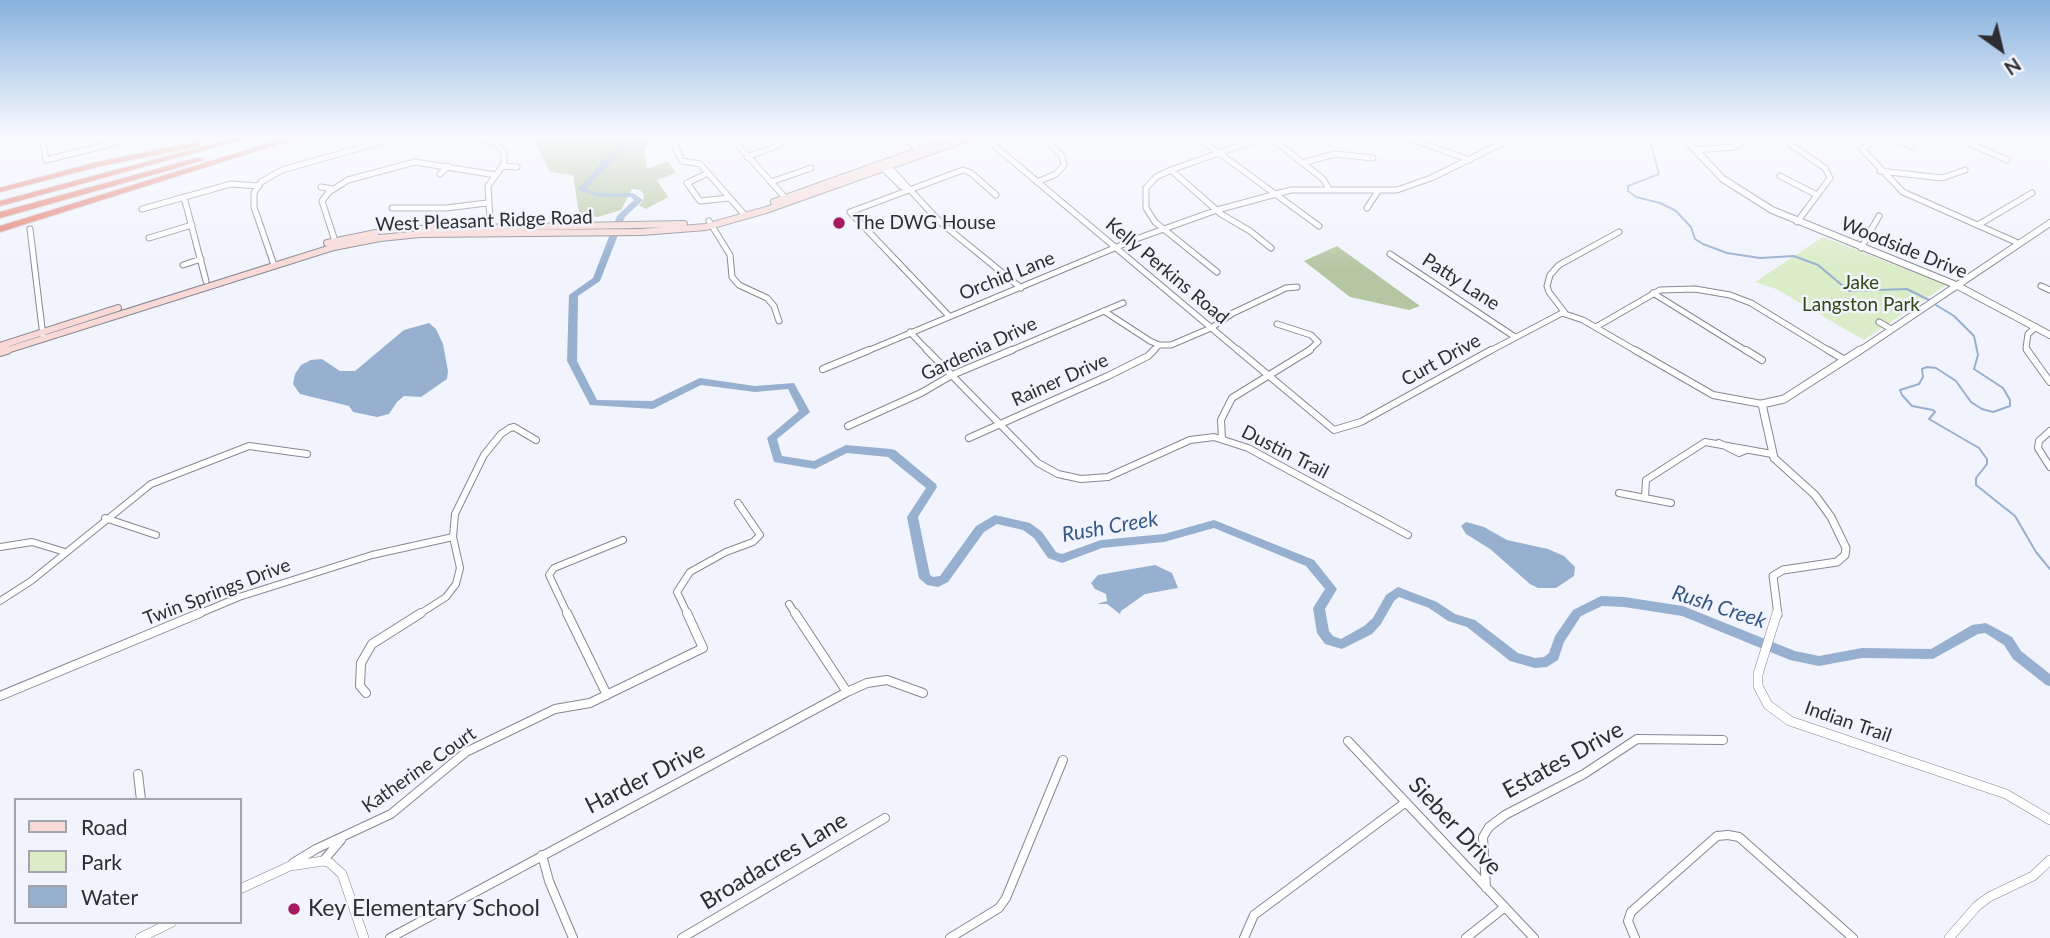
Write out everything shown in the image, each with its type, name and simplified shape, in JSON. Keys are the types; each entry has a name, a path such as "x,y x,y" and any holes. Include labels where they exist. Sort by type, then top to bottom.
{"highway":[{"path":"0,190 35,181"},
{"path":"0,204 86,181"},
{"path":"0,215 125,181"},
{"path":"0,229 156,181"}],"main road":[{"name":"West Pleasant Ridge Road","path":"0,346 43,335 335,241 397,230 624,230 708,224 842,181"},
{"name":"West Pleasant Ridge Road","path":"708,224 787,200"},
{"name":"West Pleasant Ridge Road","path":"0,352 206,281 273,262 380,237 486,230"}],"street":[{"path":"266,181 254,193 254,207 273,262"},
{"path":"335,241 322,207 325,196 347,181"},
{"path":"486,230 490,219 488,186 492,181"},
{"path":"689,181 687,183 700,201 729,198"},
{"path":"715,181 743,213"},
{"path":"775,181 771,182 787,200"},
{"path":"897,181 940,222 1021,288"},
{"path":"932,181 850,212 949,316"},
{"path":"980,181 996,195"},
{"path":"1153,181 1144,194 1146,208 1161,229 1217,272"},
{"path":"1183,181 1217,210 1271,248"},
{"path":"1257,181 1319,226"},
{"path":"1324,181 1329,189"},
{"name":"Orchid Lane","path":"823,369 1161,229 1217,210 1273,193 1329,189 1377,191 1408,187 1422,181"},
{"name":"Woodside Drive","path":"1727,181 1739,191 1797,222 1956,285 2050,335"},
{"path":"1789,181 1817,195"},
{"path":"1797,222 1828,181"},
{"path":"1891,181 1908,196 2018,243"},
{"name":"Kelly Perkins Road","path":"1037,182 1331,429"},
{"path":"142,209 231,184 258,186"},
{"path":"321,187 332,189"},
{"path":"1367,208 1377,191"},
{"path":"1978,225 2032,193"},
{"path":"184,197 206,281"},
{"path":"392,208 446,208 487,203"},
{"path":"1861,248 1879,216"},
{"path":"1619,232 1559,265 1550,275 1548,289 1565,313 1596,327 1713,395 1762,404 1793,394 2050,223"},
{"path":"708,224 730,255 732,276 739,285 767,298 779,321"},
{"path":"149,238 192,225"},
{"path":"30,229 43,335"},
{"name":"Patty Lane","path":"1390,254 1515,337"},
{"path":"183,265 201,260"},
{"path":"2041,286 2050,290"},
{"name":"Rainer Drive","path":"969,438 1138,361 1155,351 1159,345 1177,343 1286,288 1297,287"},
{"path":"1596,327 1653,293 1686,289 1738,298 1758,307 1845,360"},
{"path":"1653,293 1762,359"},
{"name":"Gardenia Drive","path":"848,426 921,393 952,375 1123,303"},
{"path":"1104,310 1124,326 1159,345"},
{"name":"Curt Drive","path":"1331,429 1342,430 1361,422 1554,315 1565,313"},
{"path":"1879,322 1891,329"},
{"path":"1222,439 1220,429 1227,403 1238,393 1312,349 1318,342 1311,335 1278,324"},
{"path":"2036,327 2028,334 2026,348 2050,382"},
{"name":"Dustin Trail","path":"911,332 1045,468 1081,479 1116,474 1190,440 1222,439 1248,449 1408,535"},
{"path":"1644,497 1646,480 1702,443 1717,442 1739,453 1746,450 1772,454 1762,404"},
{"path":"366,693 360,685 361,663 372,644 396,627 425,612 453,590 460,568 453,537 457,505 484,455 501,434 514,427 536,440"},
{"path":"2050,431 2039,441 2038,448 2050,467"},
{"path":"0,601 31,581 105,518 151,484 256,444 307,454"},
{"name":"Indian Trail","path":"1772,454 1821,502 1841,535 1846,552 1843,558 1833,563 1783,570 1773,576 1778,618 1758,674 1758,686 1768,705 1802,726 2006,794 2035,808 2050,820"},
{"path":"1619,493 1671,503"},
{"name":"Katherine Court","path":"290,866 311,851 391,814 466,752 555,709 590,704 703,648 677,592 690,572 726,552 753,542 760,535 738,503"},
{"path":"105,518 156,535"},
{"name":"Twin Springs Drive","path":"0,696 239,597 372,555 453,537"},
{"path":"607,695 549,575 554,568 623,540"},
{"path":"0,547 32,542 65,552"},
{"path":"789,604 847,692"},
{"name":"Harder Drive","path":"390,938 847,692 867,683 887,680 923,693"},
{"name":"Estates Drive","path":"1486,888 1483,837 1489,827 1505,815 1584,774 1626,743 1637,739 1723,740"},
{"name":"Sieber Drive","path":"1348,741 1534,938"},
{"path":"950,938 999,908 1006,898 1063,760"},
{"path":"138,774 141,798"},
{"path":"1244,938 1254,915 1406,802"},
{"name":"Broadacres Lane","path":"682,938 885,818"},
{"name":"Katherine Court","path":"323,861 334,846 348,835"},
{"path":"1635,938 1628,921 1631,912 1717,836 1728,835 1739,837 1853,938"},
{"path":"542,855 549,881 573,938"},
{"path":"1949,938 1983,901 2032,876 2050,860"},
{"path":"242,888 290,866 323,861 337,868 342,874 364,938"},
{"path":"1466,938 1505,907"},
{"path":"139,938 157,926"}],"green space":[{"path":"574,181 658,181 668,197 646,209 639,205 644,195 640,190 632,189 621,210 598,217 579,214"},
{"name":"Jake Langston Park","path":"1823,237 1946,285 1864,340 1776,289 1755,282"},
{"path":"1337,246 1420,306 1409,310 1350,297 1304,261"}],"water":[{"path":"429,323 436,329 443,344 447,379 421,397 404,396 389,414 377,417 353,412 349,406 300,394 293,384 301,365 311,360 322,359 340,371 355,371 404,330"},
{"path":"1466,522 1484,527 1507,540 1548,549 1564,556 1575,567 1574,576 1556,588 1538,588 1530,584 1490,549 1466,534 1461,526"},
{"path":"1155,565 1172,573 1178,588 1145,594 1120,614 1107,604 1097,604 1107,601 1106,594 1095,589 1091,583 1098,575"}],"waterway":[{"name":"Rush Creek","path":"589,181 581,190 601,195 633,195 639,200 621,216 597,279 574,295 572,361 594,403 653,405 700,381 755,389 791,385 805,412 772,438 778,459 815,465 846,449 891,453 932,487 912,517 925,578 931,582 944,579 980,529 995,519 1026,526 1038,535 1052,555 1062,559 1101,544 1164,538 1214,524 1310,563 1331,589 1319,608 1323,633 1329,640 1342,644 1368,630 1377,621 1390,598 1398,592 1433,605 1452,618 1471,623 1514,657 1535,663 1547,662 1554,656 1559,640 1577,613 1601,601 1624,602 1683,611 1794,656 1819,661 1862,653 1933,654 1976,629 1986,628 2008,641 2017,655 2050,681"},
{"path":"1642,181 1628,186 1628,191 1636,197 1660,203 1676,211 1691,227 1695,239 1703,244 1727,253 1760,258 1794,256 1818,265 1849,291 1907,289 1931,301"},
{"path":"1936,305 1954,316 1974,336 1978,355 1974,369 2003,388 2010,400 2010,406 1993,412 1982,409 1971,402 1956,381 1936,368 1927,367 1922,369 1923,377 1919,384 1900,390 1902,395 1912,406 1933,410 1935,412 1929,419 1979,448 1987,459 1987,464 1976,478 1976,485 2015,516 2036,552 2050,569"}],"place":[{"name":"The DWG House","path":"839,223"},
{"name":"Key Elementary School","path":"294,909"}]}
